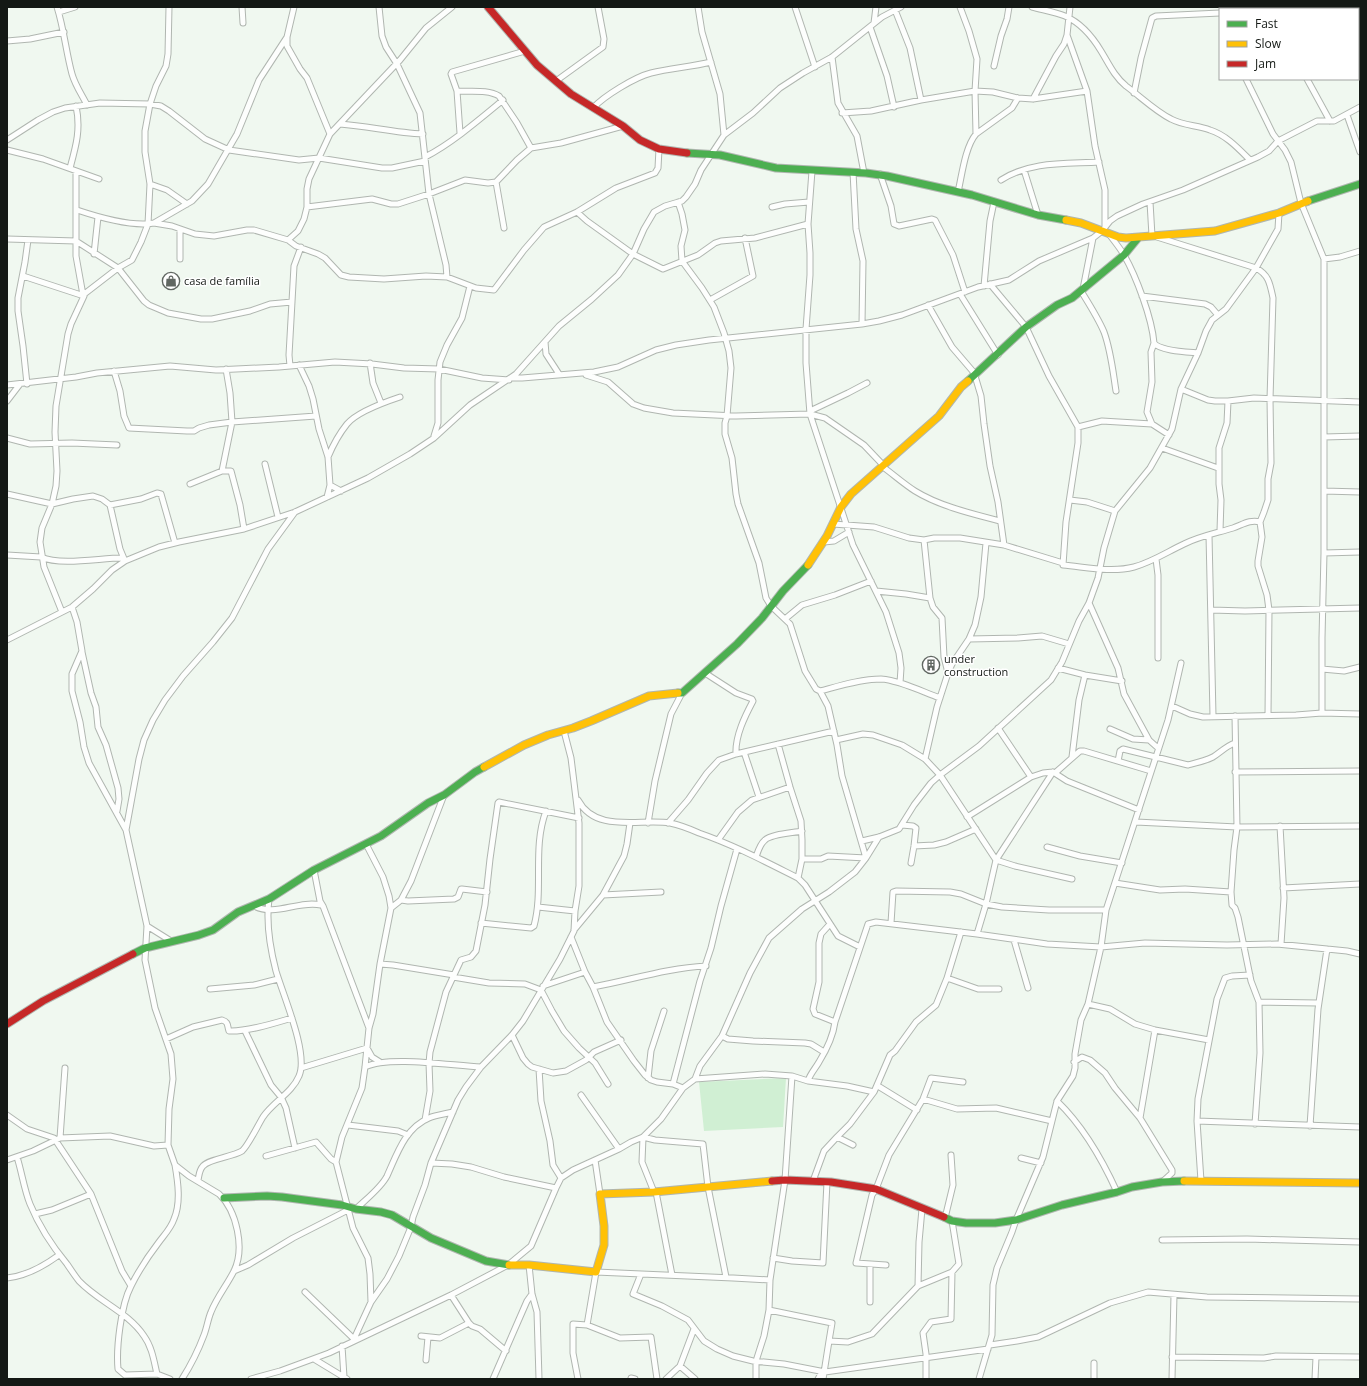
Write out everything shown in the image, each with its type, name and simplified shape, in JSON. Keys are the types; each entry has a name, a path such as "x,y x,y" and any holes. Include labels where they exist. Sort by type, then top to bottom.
{"street":[{"path":"75,7 58,10 64,32 72,75 76,86 87,105"},
{"path":"62,612 47,577 41,557 40,536 45,519 52,504 57,479 55,443 56,406 68,334 84,295 118,268 132,260 136,254 148,224 150,184 144,141 150,104 156,86 166,66 168,54 169,7"},
{"path":"242,7 243,23"},
{"path":"294,7 287,37 287,46 307,78 330,134"},
{"path":"379,7 382,36 386,47 397,64 420,113 429,194 446,265 447,277"},
{"path":"288,240 301,226 304,219 307,207 307,189 309,178 330,134 397,64 426,28 452,7"},
{"path":"488,7 537,64 571,94 623,126 640,140 659,149 675,152 711,153 776,168 880,174 958,192 1038,215 1103,228 1124,254 1142,296 1150,320 1154,343 1151,352 1152,382 1147,412 1152,424"},
{"path":"556,81 603,47 604,40 598,7"},
{"path":"698,7 702,32 720,94 724,135"},
{"path":"795,7 815,67"},
{"path":"886,15 877,7 872,25 887,76 894,107"},
{"path":"7,640 72,607 93,590 124,560 159,547 244,529 295,512 327,498 386,468 434,438 470,405 510,379 523,367 559,326 618,275 633,254 644,229 654,212 665,206 682,201 690,192 711,153 724,135 753,113 780,88 832,57 872,25 901,7"},
{"path":"960,7 969,31 976,59 976,134"},
{"path":"994,66 1009,7"},
{"path":"1032,7 1066,16 1083,27 1119,80 1134,93 1170,119 1181,124 1208,129 1219,133 1250,160"},
{"path":"1033,99 1068,35 1070,7"},
{"path":"1184,7 1184,14"},
{"path":"895,10 910,48 921,100"},
{"path":"1134,93 1151,20 1156,16 1219,13"},
{"path":"7,41 30,39 64,32"},
{"path":"1068,35 1086,91 1095,146 1105,190 1103,228"},
{"path":"154,223 187,204 201,193 208,184 229,150 243,121 259,80 273,61 287,37"},
{"path":"460,133 457,91 452,72 525,51"},
{"path":"832,57 838,104 857,136 864,173"},
{"path":"593,108 610,94 640,76 711,62"},
{"path":"1246,80 1273,134 1291,162 1301,203 1324,259 1324,553 1322,713"},
{"path":"1308,80 1330,121"},
{"path":"457,91 495,94 503,100 531,148"},
{"path":"842,113 871,111 921,100 975,91 993,92 1018,98 1033,99 1086,91"},
{"path":"958,192 972,138 1012,108 1018,98"},
{"path":"7,140 48,115 76,106 100,103 150,104 161,106 205,139 229,150 299,160 319,158 382,168 392,168 425,159 503,100"},
{"path":"70,168 79,122 76,106"},
{"path":"7,386 114,371 170,366 216,370 300,366 335,362 370,363 404,368 439,369 482,378 510,379 559,374 583,374 618,367 656,350 676,345 725,338 880,321 902,315 990,284 1009,280 1039,260 1093,238 1117,216 1183,190 1269,151 1278,141 1317,121 1334,121 1360,107"},
{"path":"1347,115 1360,152"},
{"path":"340,124 352,124 396,132 423,134"},
{"path":"307,207 372,199 398,204 465,180 488,183 496,182 531,148 560,143 623,126"},
{"path":"77,210 98,217 137,224 154,223 172,226 195,234 214,236 254,230 288,240 301,248 318,254 325,258 341,275 349,277 384,279 413,276 447,277 470,286 494,290 544,227 577,212 616,188 655,173 658,168 659,149"},
{"path":"7,150 70,168 99,179"},
{"path":"1001,180 1039,165 1099,162"},
{"path":"1024,170 1038,215"},
{"path":"76,171 76,241 78,268 84,295"},
{"path":"812,171 808,224 810,274 806,330 806,363 810,412 824,460 849,532 886,612 899,653 901,668 900,683"},
{"path":"853,172 856,229 863,261 862,324"},
{"path":"880,174 891,206 894,224 899,226 932,219 935,220 953,255 962,293 998,355"},
{"path":"496,182 504,228"},
{"path":"150,184 171,192 187,204"},
{"path":"1109,234 1126,238 1138,238 1208,232 1279,213 1301,203 1360,184"},
{"path":"678,202 685,230 681,246 682,261 710,300 725,338 730,364 725,434 732,458 737,499 759,563 766,598 771,606 785,619 792,630 804,671 816,689 820,691 828,706 842,776 866,858"},
{"path":"772,207 785,204 809,202"},
{"path":"984,286 990,220 994,202"},
{"path":"1150,202 1153,236"},
{"path":"577,212 633,254 663,269 704,252 715,243 728,240 755,238 808,224"},
{"path":"862,841 895,831 902,825 914,805 931,783 979,746 1051,680 1089,603 1100,569 1104,548 1115,511 1150,468 1162,448 1175,422 1180,389 1198,353 1206,331 1212,320 1217,314 1226,309 1256,268 1278,229 1279,213"},
{"path":"94,254 98,217"},
{"path":"180,230 180,258"},
{"path":"1153,236 1256,268 1263,272 1270,282 1272,298 1270,399 1271,463 1268,479 1268,500 1260,522 1262,537 1258,561 1258,566 1267,595 1268,610 1268,715"},
{"path":"7,238 76,241 94,254 118,268 144,301 149,305 168,313 201,319 212,319 250,311 270,304 292,302"},
{"path":"710,300 753,276 745,238"},
{"path":"1093,238 1082,290 1104,332 1116,391"},
{"path":"648,823 654,781 670,714 682,693 762,618 783,591 810,563 824,542 841,507 851,494 940,416 961,387 976,376 1026,327 1057,306 1072,298 1124,254 1138,238"},
{"path":"27,384 24,346 18,311 18,298 28,240"},
{"path":"290,366 289,355 294,266 301,248"},
{"path":"1324,259 1360,251"},
{"path":"23,276 84,295"},
{"path":"990,284 1026,327 1049,376 1078,428 1078,443 1066,522 1063,565"},
{"path":"434,438 438,423 439,369 444,352 462,318 470,286"},
{"path":"1142,296 1205,304 1211,307 1217,314"},
{"path":"928,305 952,347 976,376 981,396 985,431 1004,545"},
{"path":"545,342 546,354 559,374"},
{"path":"1154,343 1158,347 1198,353"},
{"path":"370,363 373,383 381,403"},
{"path":"300,366 310,386 316,416 328,457 330,485 327,498"},
{"path":"222,471 232,422 230,393 226,369"},
{"path":"114,371 120,391 124,416 129,428 194,431 209,425 232,422 316,416"},
{"path":"583,374 608,382 639,407 673,413 727,416 810,412 867,383"},
{"path":"7,402 20,384"},
{"path":"1180,389 1208,400 1228,401 1254,398 1360,402"},
{"path":"328,457 334,443 347,423 353,418 381,403 400,396"},
{"path":"1220,531 1221,500 1218,468 1219,445 1227,423 1228,401"},
{"path":"810,412 825,418 864,445 884,466 914,491 932,500 975,515 1000,521"},
{"path":"1078,428 1102,422 1152,424 1169,435"},
{"path":"1324,437 1360,436"},
{"path":"7,438 30,444 96,443 117,445"},
{"path":"323,441 334,443"},
{"path":"1162,448 1218,468"},
{"path":"265,464 278,517"},
{"path":"190,484 222,471 229,470 232,473 244,529"},
{"path":"330,485 341,491"},
{"path":"1324,491 1360,492"},
{"path":"110,505 160,493 175,543"},
{"path":"7,494 52,504 93,496 102,498 110,505 124,560"},
{"path":"1070,500 1087,502 1115,511"},
{"path":"126,830 139,758 152,720 183,676 232,618 268,549 295,512"},
{"path":"833,524 874,527 909,538 924,540 960,538 1004,545 1063,563 1063,565 1120,570 1156,559 1185,544 1220,531 1252,521 1260,522"},
{"path":"824,542 834,542 849,532"},
{"path":"1209,535 1213,716"},
{"path":"924,540 930,598 933,606 942,618 944,657 948,673"},
{"path":"925,759 940,698 948,673 952,664 969,639 975,625 980,603 986,543"},
{"path":"1324,553 1360,552"},
{"path":"7,555 41,557 62,561 124,560"},
{"path":"1156,559 1158,575 1158,658"},
{"path":"785,619 802,605 835,595 871,581"},
{"path":"876,591 930,598"},
{"path":"1089,603 1114,658 1122,681 1124,694 1148,740 1158,748"},
{"path":"72,607 77,622 91,693 96,707 98,727 106,745 118,788 119,799 117,811"},
{"path":"1211,610 1245,611 1360,608"},
{"path":"969,639 1042,636 1069,644"},
{"path":"82,651 72,674 73,698 89,763 117,811 126,830 148,926 145,960 155,1008 171,1054 173,1079 169,1109 168,1145 175,1165 177,1177 178,1198 175,1218 131,1286 123,1313 119,1339 118,1370 125,1375 157,1374 170,1379"},
{"path":"980,1379 989,1347 993,1324 993,1285 997,1268 1041,1163 1057,1101 1073,1076 1081,1020 1088,1004 1101,946 1106,910 1136,822 1172,706 1181,663"},
{"path":"1322,669 1344,670 1360,667"},
{"path":"1058,668 1085,675 1122,681"},
{"path":"705,672 736,693 752,699 753,701 740,730 736,754"},
{"path":"1072,757 1079,700 1085,675"},
{"path":"820,691 844,684 881,679 900,683 940,698"},
{"path":"7,1024 43,1000 145,948 200,935 213,930 238,912 269,899 314,870 381,836 428,803 444,795 475,772 524,745 548,734 564,731 591,721 649,696 682,693"},
{"path":"1172,706 1190,714 1203,717 1322,713 1360,714"},
{"path":"1234,716 1237,827 1231,892 1232,905 1235,908 1238,917 1250,975 1259,1002 1260,1053 1255,1124"},
{"path":"998,728 1031,776"},
{"path":"1110,729 1133,739 1148,740"},
{"path":"564,731 571,758 579,818 579,873 574,931"},
{"path":"668,823 685,804 716,763 723,758 834,731"},
{"path":"836,740 863,734 873,735 902,745 925,759 940,775 996,860 1015,866 1072,879"},
{"path":"1118,761 1120,751 1123,749 1188,765 1213,757 1229,745 1235,743"},
{"path":"778,744 801,821 802,859 798,878"},
{"path":"976,934 986,904 996,860 1054,773 1077,752 1084,751 1151,771"},
{"path":"744,752 760,797"},
{"path":"1235,772 1360,771"},
{"path":"968,817 1031,776 1043,773 1054,773 1067,781 1139,810"},
{"path":"718,840 738,812 752,800 790,787"},
{"path":"391,908 401,900 411,881 444,795"},
{"path":"576,796 581,806 600,819 612,822 668,823 683,827 718,840 798,878 805,885 830,924 841,938 860,947"},
{"path":"425,1120 430,1091 429,1063 434,1033 446,992 461,960 471,957 476,951 487,892 498,803 579,818"},
{"path":"481,923 532,928 538,907 539,844 541,827 546,811"},
{"path":"1136,822 1237,827 1360,826"},
{"path":"353,1340 371,1302 387,1279 411,1227 432,1162 453,1112 466,1087 481,1067 512,1035 523,1021 560,959 574,931 603,896 624,856 630,823"},
{"path":"902,825 915,826 916,831 911,862"},
{"path":"1280,826 1283,888 1283,924 1281,944"},
{"path":"914,846 946,842 976,829"},
{"path":"756,857 760,846 766,838 802,831"},
{"path":"250,1379 280,1371 314,1359 451,1295 508,1265 531,1246 561,1178 573,1170 643,1137 661,1119 683,1088 695,1079 700,1066 722,1036 750,973 769,938 815,900 829,892 855,872 879,837"},
{"path":"366,844 383,877 391,908 369,1028 366,1048 366,1067 362,1088 342,1138 336,1162 353,1228 368,1258 371,1302"},
{"path":"1047,847 1080,856 1122,863"},
{"path":"673,1084 737,849"},
{"path":"802,859 821,859 828,856 866,858"},
{"path":"314,870 321,905 323,906 369,1028"},
{"path":"1115,883 1160,890 1185,889 1231,892"},
{"path":"1283,888 1360,884"},
{"path":"401,900 454,899 458,897 461,889 487,892"},
{"path":"891,923 894,891 950,892 961,894 986,904 1002,907 1049,910 1106,910"},
{"path":"603,896 661,892"},
{"path":"198,1180 201,1169 204,1165 242,1150 263,1118 299,1077 301,1068 296,1032 278,979 271,945 268,910 269,899"},
{"path":"254,906 268,910 303,904 321,905"},
{"path":"538,907 575,911"},
{"path":"808,1081 811,1073 820,1061 834,1034 835,1022 868,924 876,922 1047,944 1101,946 1145,943 1281,944 1347,951 1360,954"},
{"path":"830,924 822,934 819,943 819,982 813,1009 816,1014 835,1022"},
{"path":"148,926 171,941"},
{"path":"813,1181 824,1151 850,1124 874,1092 878,1086 890,1055 895,1051 916,1022 936,1004 947,978 961,932"},
{"path":"571,937 607,1022 634,1060 648,1078 657,1082 673,1084 683,1088"},
{"path":"1014,940 1028,988"},
{"path":"1310,1126 1314,1043 1318,1003 1327,949"},
{"path":"380,964 393,965 489,983 525,984 542,988 585,972"},
{"path":"593,987 629,980 667,970 706,966"},
{"path":"1201,1181 1197,1121 1198,1099 1216,999 1225,978 1250,975"},
{"path":"947,978 978,989 999,988"},
{"path":"210,989 254,985 278,979"},
{"path":"542,988 552,1011 564,1031 595,1063 608,1084"},
{"path":"1259,1002 1318,1003"},
{"path":"1088,1004 1110,1009 1135,1024 1155,1030 1209,1040"},
{"path":"648,1078 651,1051 664,1011"},
{"path":"166,1039 193,1027 222,1020 226,1021 230,1031 245,1031 292,1018"},
{"path":"1140,1118 1155,1030"},
{"path":"245,1031 271,1085 281,1098 286,1108 295,1148"},
{"path":"512,1035 523,1058 528,1064 532,1067 553,1073 560,1073 583,1062 594,1052 621,1040"},
{"path":"722,1036 728,1039 805,1043 811,1044 824,1052"},
{"path":"301,1068 366,1048"},
{"path":"366,1048 372,1057 380,1062"},
{"path":"1074,1062 1082,1057 1090,1060 1105,1073 1115,1088 1140,1118 1172,1170 1172,1173 1162,1182"},
{"path":"366,1067 380,1062 420,1062 481,1067"},
{"path":"58,1139 65,1068"},
{"path":"539,1069 541,1101 550,1141 553,1165 561,1178"},
{"path":"695,1079 765,1074 792,1076 808,1081 847,1086 874,1092"},
{"path":"756,1379 756,1361 764,1336 769,1310 770,1280 786,1180 792,1076"},
{"path":"886,1265 856,1263 872,1195 876,1189 889,1155 923,1099 931,1078 963,1082"},
{"path":"878,1086 917,1110"},
{"path":"581,1095 619,1149"},
{"path":"923,1099 957,1109 996,1108 1052,1121"},
{"path":"1057,1101 1068,1111 1091,1143 1117,1192"},
{"path":"356,1209 371,1195 387,1176 389,1169 408,1134 418,1124 430,1118 453,1112"},
{"path":"7,1115 27,1129 58,1139 91,1194 122,1271 131,1286"},
{"path":"1197,1121 1360,1127"},
{"path":"348,1124 398,1131 408,1134"},
{"path":"7,1159 17,1157 58,1139 110,1136 154,1146 168,1145"},
{"path":"643,1137 655,1140 702,1144 708,1187 726,1277"},
{"path":"643,1137 642,1162 655,1192 672,1275"},
{"path":"836,1137 853,1145"},
{"path":"266,1156 316,1142 331,1159 336,1162"},
{"path":"830,1341 848,1342 872,1334 918,1286 952,1272 959,1264 948,1220 953,1185 951,1155"},
{"path":"17,1157 35,1214 59,1255 86,1288 103,1301 123,1313 145,1337 149,1345 157,1374"},
{"path":"1021,1158 1041,1163"},
{"path":"587,1325 596,1272 604,1245 604,1226 595,1160"},
{"path":"432,1162 471,1167 504,1177 556,1188"},
{"path":"175,1165 189,1176 198,1180 224,1198 234,1216 237,1227 239,1247 234,1271 215,1302 195,1356 182,1379"},
{"path":"600,1194 655,1192 786,1180 827,1182 876,1189 948,1220 966,1223 995,1223 1016,1220 1062,1205 1132,1187 1162,1182 1360,1182"},
{"path":"773,1258 823,1263 827,1182"},
{"path":"35,1214 52,1210 91,1194"},
{"path":"224,1198 267,1196 392,1215 431,1238 468,1255 486,1261 508,1265 529,1265 596,1272 770,1280"},
{"path":"234,1271 248,1265 347,1208"},
{"path":"918,1286 918,1242 922,1208"},
{"path":"1162,1240 1247,1239 1360,1242"},
{"path":"7,1278 15,1277 37,1269 59,1255"},
{"path":"870,1264 870,1302"},
{"path":"529,1265 532,1294 537,1312 540,1379"},
{"path":"926,1379 926,1358 923,1333 931,1322 951,1319 952,1272"},
{"path":"641,1274 633,1294 662,1306 688,1320 704,1341 717,1349 733,1356 756,1361 784,1364 823,1372 926,1358 1038,1337 1110,1302 1148,1292 1215,1297 1360,1299"},
{"path":"305,1292 353,1340"},
{"path":"492,1379 506,1351 527,1301 532,1294"},
{"path":"1172,1379 1174,1294"},
{"path":"451,1295 469,1323 480,1329 506,1351"},
{"path":"769,1310 832,1323 830,1341 823,1372 824,1379"},
{"path":"421,1336 440,1338 469,1323"},
{"path":"578,1379 573,1353 574,1324 587,1325 620,1338 651,1337 657,1379"},
{"path":"666,1379 680,1366 694,1329"},
{"path":"426,1360 428,1336"},
{"path":"342,1346 346,1378"},
{"path":"1172,1357 1360,1357"},
{"path":"1315,1379 1316,1357"},
{"path":"314,1359 346,1378"},
{"path":"1094,1363 1094,1379"},
{"path":"680,1366 695,1379"},
{"path":"818,1379 823,1372"}],"green space":[{"path":"786,1078 783,1127 704,1131 699,1082"}],"traffic: fast":[{"path":"687,153 720,155 776,168 866,173 887,176 972,195 1038,215 1066,220"},
{"path":"1308,201 1360,184"},
{"path":"968,381 1026,327 1057,305 1072,298 1124,255 1138,238"},
{"path":"678,693 682,693 737,644 762,618 783,591 808,565"},
{"path":"133,954 145,948 199,935 213,930 238,912 269,899 314,870 381,836 428,803 444,795 484,767"},
{"path":"944,1217 952,1221 966,1223 995,1223 1016,1220 1062,1205 1132,1187 1162,1182 1184,1181"},
{"path":"224,1198 267,1196 282,1197 381,1212 392,1215 431,1238 486,1261 509,1265"}],"traffic: slow":[{"path":"1066,220 1081,223 1118,237 1126,238 1215,231 1279,213 1308,201"},
{"path":"808,565 827,536 841,507 851,494 939,416 961,387 968,381"},
{"path":"484,767 524,745 548,735 591,721 649,696 678,693"},
{"path":"509,1265 529,1265 596,1272 604,1245 604,1226 600,1194 654,1192 772,1181"},
{"path":"1184,1181 1360,1183"}],"traffic: jam":[{"path":"488,7 537,65 571,94 623,126 640,140 659,149 687,153"},
{"path":"7,1024 43,1001 133,954"},
{"path":"772,1181 785,1180 831,1182 876,1189 944,1217"}],"place":[{"name":"casa de família","path":"171,281"},
{"name":"under construction","path":"931,665"}]}
